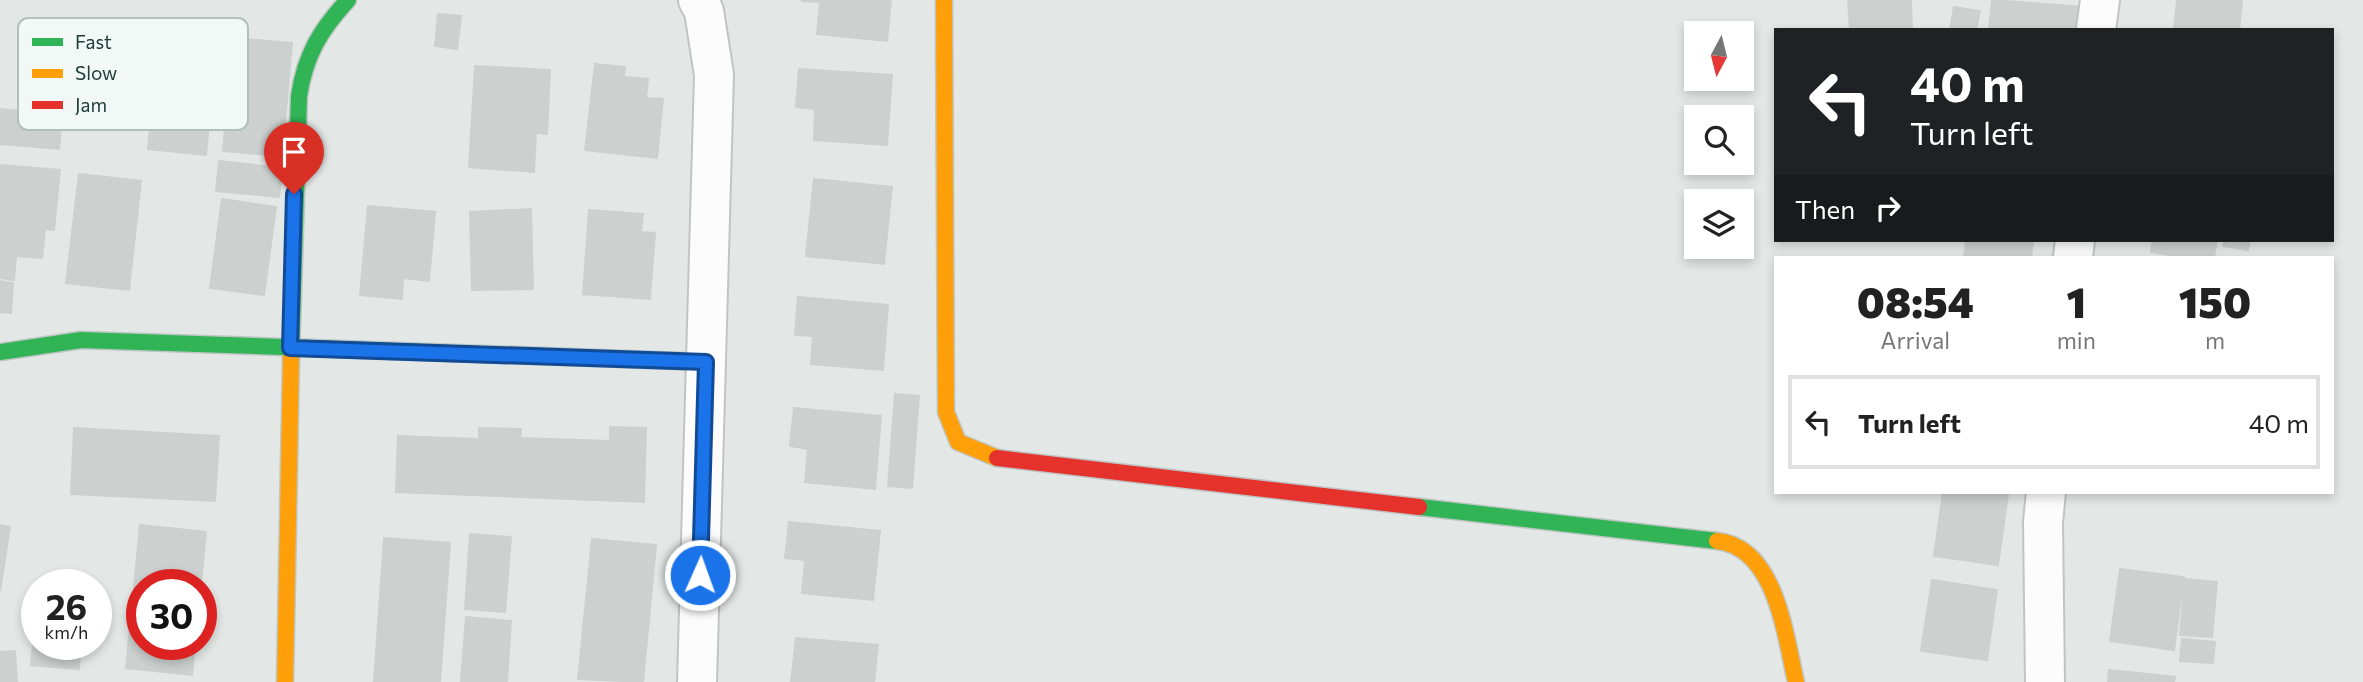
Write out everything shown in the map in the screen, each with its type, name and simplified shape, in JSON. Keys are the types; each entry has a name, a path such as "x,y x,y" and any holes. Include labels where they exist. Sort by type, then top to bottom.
{"street":[{"path":"285,682 296,116 302,72 316,33 348,0"},
{"path":"697,682 714,75 704,11 698,0"},
{"path":"944,0 946,412 958,442 1005,461 1728,542 1764,569 1780,616 1796,682"},
{"path":"2096,28 2099,0"},
{"path":"0,352 81,340 706,362"},
{"path":"2045,682 2043,522 2046,494"}],"building":[{"path":"891,0 887,41 817,34 820,2 801,1"},
{"path":"1848,0 1911,0 1912,28 1850,28"},
{"path":"1992,0 2084,7 2082,28 1989,28"},
{"path":"2177,0 2242,0 2239,28 2174,28"},
{"path":"1954,7 1980,11 1976,28 1950,28"},
{"path":"438,14 461,16 457,49 435,46"},
{"path":"248,39 292,43 282,156 223,151 225,130 248,130"},
{"path":"595,64 625,67 624,77 648,79 646,98 663,99 657,158 585,150"},
{"path":"475,66 550,70 547,134 536,133 534,172 469,167"},
{"path":"799,69 892,75 887,145 814,140 815,109 796,107"},
{"path":"0,109 18,111 18,130 61,130 59,149 0,144"},
{"path":"150,130 208,130 206,155 148,149"},
{"path":"219,161 282,168 279,197 216,191"},
{"path":"0,165 60,170 54,230 45,229 42,258 16,256 14,280 0,278"},
{"path":"79,174 141,181 129,290 66,283"},
{"path":"814,179 892,187 884,264 806,256"},
{"path":"222,199 276,207 264,295 210,288"},
{"path":"368,206 435,212 429,281 403,278 402,299 360,295"},
{"path":"531,209 533,289 472,290 470,212"},
{"path":"589,210 643,214 641,232 655,233 650,299 583,294"},
{"path":"1966,242 2033,242 2031,256 1964,256"},
{"path":"2153,242 2217,242 2214,256 2177,256 2151,252"},
{"path":"2224,242 2250,242 2248,250 2223,246"},
{"path":"0,281 13,283 11,313 0,312"},
{"path":"798,297 888,305 883,370 811,364 813,336 795,335"},
{"path":"895,394 919,396 912,488 888,486"},
{"path":"794,408 881,416 875,489 805,482 808,449 790,446"},
{"path":"610,427 646,428 644,502 396,492 398,436 479,439 479,428 521,429 520,438 610,441"},
{"path":"74,428 219,436 215,501 71,494"},
{"path":"1943,494 2008,494 1998,565 1934,556"},
{"path":"789,522 880,531 873,600 802,593 805,560 785,558"},
{"path":"0,525 10,527 0,591"},
{"path":"140,525 206,532 202,569 136,569"},
{"path":"470,534 511,537 505,612 465,609"},
{"path":"384,538 450,543 440,682 374,682"},
{"path":"592,539 656,545 643,682 578,679"},
{"path":"2120,569 2184,577 2174,650 2110,641"},
{"path":"2185,579 2217,582 2212,637 2180,635"},
{"path":"1932,580 1997,590 1987,660 1921,651"},
{"path":"466,617 511,621 507,682 461,681"},
{"path":"796,638 878,645 874,682 791,682"},
{"path":"2182,639 2215,642 2213,663 2180,661"},
{"path":"15,651 17,682 0,682 0,652"},
{"path":"31,660 80,660 79,669 31,665"},
{"path":"127,660 193,660 192,675 126,668"},
{"path":"2109,670 2175,677 2174,682 2108,682"}],"traffic: fast":[{"path":"291,358 299,96 305,68 315,44 348,0"},
{"path":"0,352 81,340 569,357"},
{"path":"1419,507 1717,541"}],"traffic: slow":[{"path":"944,0 946,412 958,442 997,458"},
{"path":"285,682 291,358"},
{"path":"1717,541 1737,547 1753,559 1765,576 1782,618 1796,682"}],"traffic: jam":[{"path":"569,357 706,362"},
{"path":"997,458 1419,507"}],"route":[{"path":"294,194 290,348 706,362 700,575"}]}
